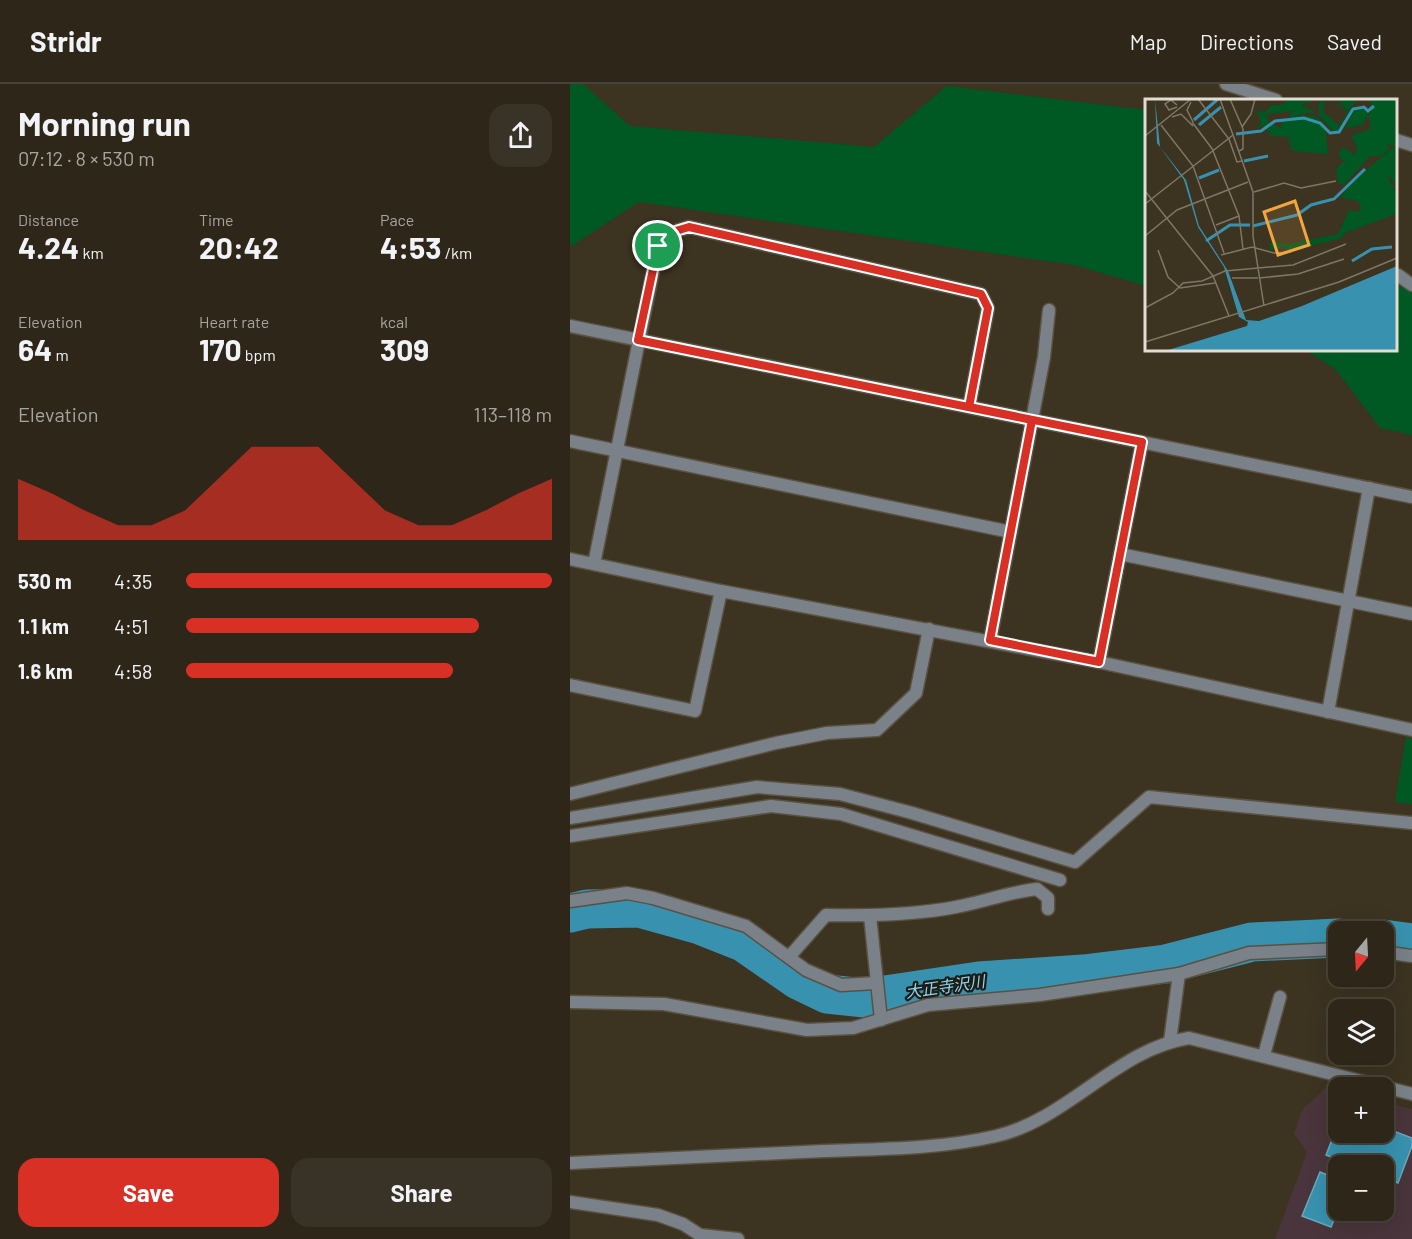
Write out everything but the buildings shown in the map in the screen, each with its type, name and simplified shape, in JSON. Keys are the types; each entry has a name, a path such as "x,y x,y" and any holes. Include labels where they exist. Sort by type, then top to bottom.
{"street":[{"path":"1232,85 1273,99"},
{"path":"1397,141 1412,146"},
{"path":"594,564 658,246 669,233 689,227 981,294 988,308 969,407"},
{"path":"1398,275 1412,285"},
{"path":"990,640 1032,420 1049,310"},
{"path":"570,326 1412,497"},
{"path":"570,441 1011,532"},
{"path":"1099,662 1142,442"},
{"path":"1328,712 1369,488"},
{"path":"1120,554 1412,614"},
{"path":"570,559 721,591 1099,662 1412,730"},
{"path":"570,685 696,711 721,591"},
{"path":"570,794 786,741 827,733 877,730 916,693 929,629"},
{"path":"570,818 757,787 840,794 1075,862 1149,797 1412,823"},
{"path":"570,836 771,806 841,814 1060,880"},
{"path":"789,957 826,915 870,916 954,908 1010,892 1037,889 1048,898 1048,909"},
{"path":"570,900 627,893 653,898 746,926 806,970 841,985 877,985"},
{"path":"870,916 881,1016"},
{"path":"570,1002 664,1004 807,1030 853,1028 881,1016 928,1005 1040,995 1179,974 1250,953 1328,949"},
{"path":"1394,954 1412,956"},
{"path":"1170,1041 1179,974"},
{"path":"1264,1055 1280,997"},
{"path":"570,1163 930,1146 998,1136 1042,1117 1135,1059 1170,1041 1189,1038 1412,1094"},
{"path":"570,1202 658,1215 683,1224 700,1235 738,1239"}],"shaded area":[{"path":"1327,1087 1328,1143 1394,1143 1394,1105 1412,1109 1412,1239 1275,1239 1307,1152 1294,1134 1302,1110"}],"green space":[{"path":"570,84 583,84 630,126 874,147 947,86 1145,110 1145,286 1074,265 639,202 570,247"},
{"path":"1397,276 1412,282 1412,435 1380,428 1336,370 1308,351 1397,351"},
{"path":"1406,737 1412,739 1412,804 1395,802"}],"water":[{"path":"1394,1131 1412,1138 1412,1146 1398,1183 1394,1181 1394,1155 1326,1155 1331,1143 1394,1143"},
{"path":"1320,1172 1328,1175 1328,1221 1333,1221 1331,1227 1302,1216"}],"waterway":[{"name":"大正寺沢川","path":"570,913 587,909 639,908 700,925 743,942 798,980 827,994 865,998 979,981 1083,974 1166,964 1252,942 1328,938"},
{"name":"大正寺沢川","path":"1394,941 1412,943"}],"route":[{"path":"689,227 981,294 988,308 969,407 1142,442 1099,662 990,640 1032,420 638,340 658,246 669,233 689,227"}]}
